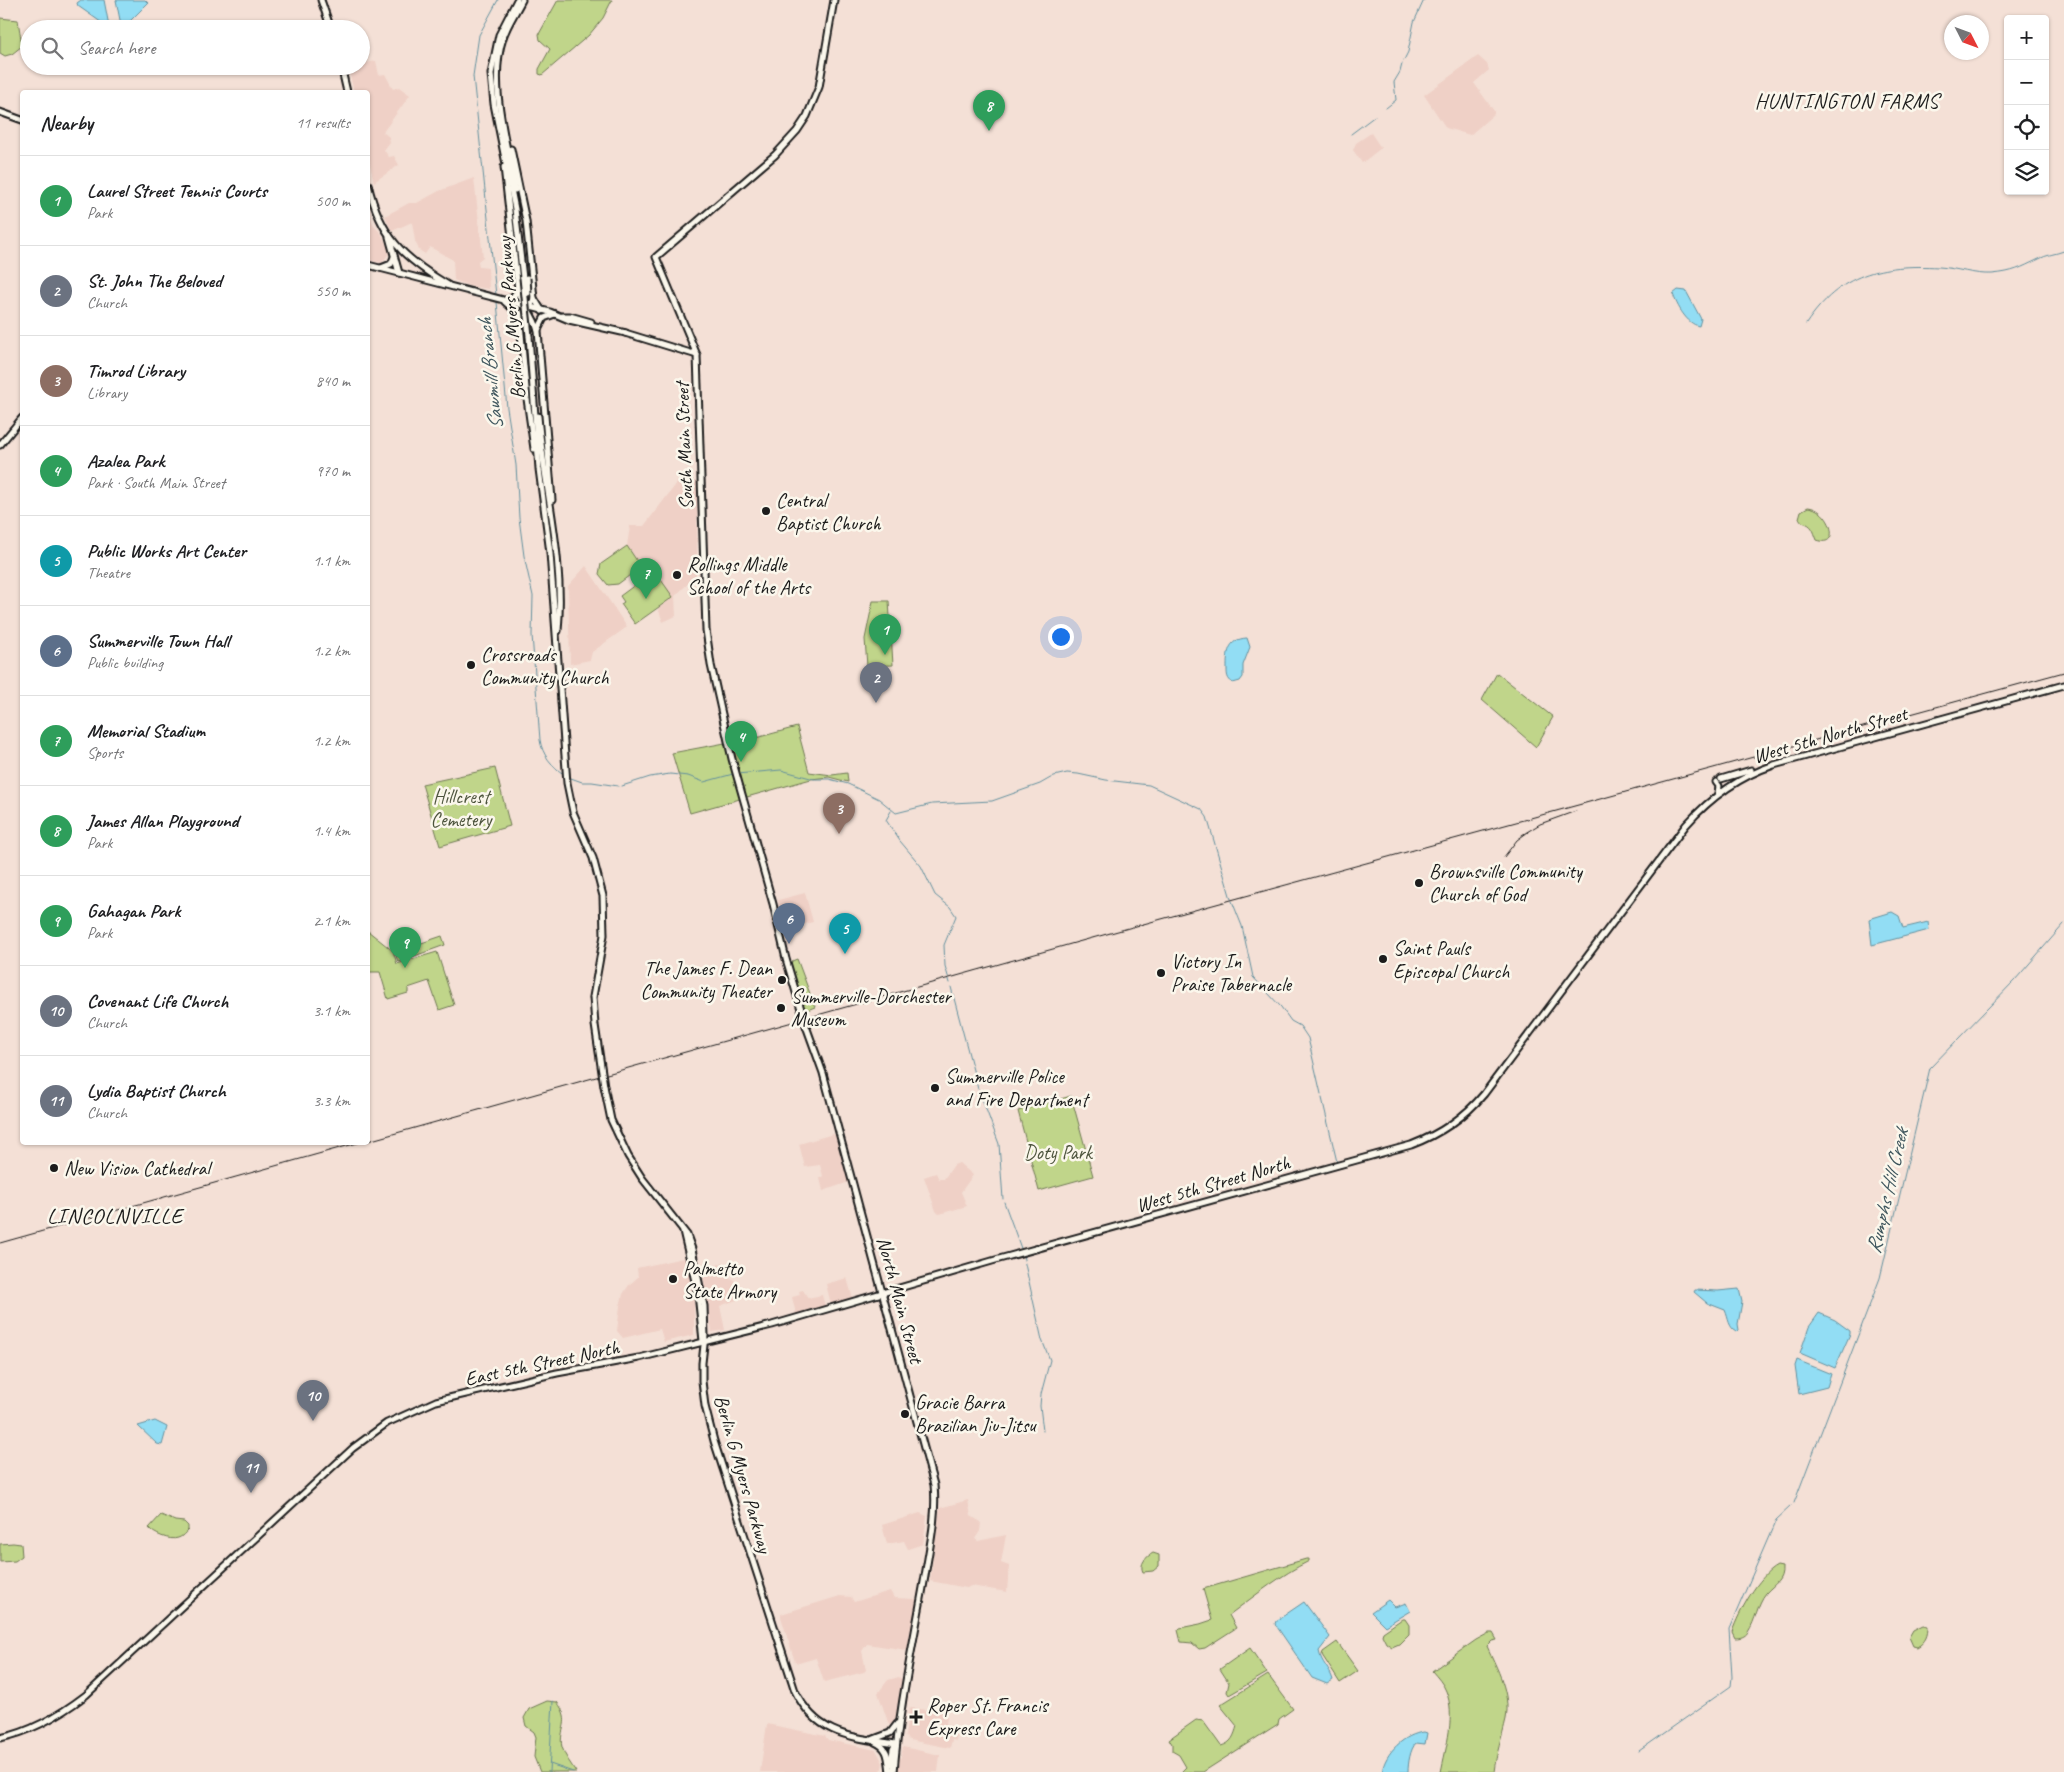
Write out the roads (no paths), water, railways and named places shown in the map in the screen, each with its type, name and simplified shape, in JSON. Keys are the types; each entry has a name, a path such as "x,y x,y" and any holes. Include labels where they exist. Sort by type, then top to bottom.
{"main road":[{"path":"321,0 328,20"},
{"name":"Berlin G Myers Parkway","path":"517,0 501,36 492,74 494,104 515,209 525,278"},
{"name":"Berlin G Myers Parkway","path":"522,0 501,36 496,74 518,210 542,451 557,551 559,621 557,639"},
{"name":"South Main Street","path":"786,959 774,904 732,759 709,650 703,565 697,355 656,257 776,155 797,131 807,116 819,86 834,0"},
{"path":"343,75 347,90"},
{"path":"0,112 20,119"},
{"path":"502,118 523,204 534,298 542,310"},
{"path":"500,138 518,290 520,298 534,317 538,331 554,528"},
{"path":"370,191 378,218 389,236 416,265 453,287"},
{"path":"389,236 399,273"},
{"path":"382,268 391,264 394,254"},
{"path":"370,265 542,310 569,320 626,333 697,355"},
{"path":"503,301 512,298 518,290"},
{"path":"534,298 533,302 520,316 520,323 532,438 539,469"},
{"path":"503,301 515,311 520,323"},
{"path":"538,331 544,318 555,314"},
{"name":"Berlin G Myers Parkway","path":"530,336 539,469 550,553 567,783 573,812 595,864 603,896 604,936 594,997 595,1025 604,1086 612,1120 628,1156 642,1178 676,1219 687,1235 692,1249 702,1293 705,1326 702,1381 705,1406 714,1441 795,1692 808,1713 821,1724 834,1731 847,1736 896,1744"},
{"path":"0,445 20,420"},
{"name":"West 5th North Street","path":"1519,1049 1686,825 1718,794 1757,771 1786,761 2064,685"},
{"path":"1718,794 1719,780 1752,770 1757,771"},
{"name":"North Main Street","path":"786,959 806,1026 821,1065 933,1476 936,1504 916,1630 899,1718 894,1772"},
{"name":"West 5th Street North","path":"883,1294 992,1261 1422,1141 1445,1129 1468,1111 1484,1094 1519,1049"},
{"name":"East 5th Street North","path":"0,1738 23,1732 48,1721 86,1696 360,1443 380,1428 409,1412 452,1397 557,1373 639,1358 772,1325 883,1294"},
{"path":"871,1740 890,1734 899,1718"},
{"path":"871,1740 885,1748 888,1753 890,1772"},
{"name":"North Main Street","path":"890,1772 893,1749 896,1744"}],"water":[{"path":"81,0 104,0 108,20 98,20 78,6 77,3"},
{"path":"116,0 145,0 148,3 131,20 120,20"},
{"path":"1678,290 1686,291 1701,319 1699,326 1690,322 1677,304 1673,294"},
{"path":"1247,638 1250,647 1243,665 1243,677 1240,681 1233,683 1227,675 1228,653 1235,641"},
{"path":"1892,912 1899,916 1903,928 1928,922 1929,930 1872,945 1869,919"},
{"path":"1739,1289 1742,1302 1738,1324 1739,1330 1737,1332 1730,1325 1725,1310 1707,1303 1694,1292 1695,1290 1718,1291"},
{"path":"1819,1313 1835,1320 1850,1331 1835,1368 1800,1353 1809,1327"},
{"path":"1797,1360 1831,1374 1827,1387 1799,1394 1795,1366"},
{"path":"155,1421 167,1427 162,1445 157,1444 138,1426"},
{"path":"1388,1600 1395,1607 1406,1603 1410,1611 1385,1626 1371,1612"},
{"path":"1304,1602 1330,1637 1319,1651 1333,1680 1327,1684 1312,1678 1275,1624 1276,1621"},
{"path":"1424,1732 1427,1733 1425,1744 1416,1743 1412,1749 1408,1772 1382,1772 1387,1758 1397,1745 1410,1736"}],"waterway":[{"name":"Sawmill Branch","path":"496,295 473,76 479,35 498,0"},
{"name":"Rumphs Hill Creek","path":"1404,60 1408,52 1414,22 1424,0"},
{"name":"Rumphs Hill Creek","path":"1386,108 1396,100 1394,82 1402,64"},
{"name":"Rumphs Hill Creek","path":"1351,134 1375,116"},
{"path":"1806,324 1833,293 1864,275 1880,270 1918,266 1992,274 2017,269 2045,256 2064,251"},
{"name":"Sawmill Branch","path":"497,302 507,408 516,465 519,518 524,556 533,596 532,635 540,740 548,760 565,775"},
{"path":"737,774 781,770 814,779 829,779 848,784 879,799 896,813 932,804 992,801 1040,784 1054,776 1067,773 1149,785 1201,809 1207,817 1231,899"},
{"path":"622,786 650,777 670,774 688,776 704,782 733,774"},
{"path":"568,777 582,782 618,786"},
{"path":"891,811 886,820 900,841 921,866 935,895 950,907 956,916 944,945 945,966 950,983"},
{"path":"1232,901 1242,926 1253,977 1281,1007 1291,1021 1300,1026 1308,1038 1321,1094"},
{"name":"Rumphs Hill Creek","path":"1794,1503 1880,1278 1930,1068 2015,980 2064,924"},
{"path":"951,987 978,1089"},
{"path":"980,1093 999,1144 1003,1199"},
{"path":"1322,1098 1337,1162"},
{"path":"1004,1202 1022,1251"},
{"path":"1023,1255 1042,1340 1050,1360 1041,1394 1040,1406 1043,1431"},
{"name":"Rumphs Hill Creek","path":"1639,1751 1731,1686 1729,1629 1776,1520 1791,1506"},
{"name":"Sawmill Branch","path":"549,1772 553,1701"},
{"path":"550,1764 573,1772"}],"railway":[{"path":"370,1140 1085,940 2064,672"},
{"path":"1522,835 1540,824 1576,811"},
{"path":"1504,857 1517,840 1528,832"},
{"path":"0,1243 350,1145"}],"place":[{"name":"James Allan Playground","path":"989,131"},
{"name":"Central Baptist Church","path":"766,511"},
{"name":"Rollings Middle School of the Arts","path":"677,575"},
{"name":"Memorial Stadium","path":"646,599"},
{"name":"Laurel Street Tennis Courts","path":"885,655"},
{"name":"Crossroads Community Church","path":"471,665"},
{"name":"St. John The Beloved","path":"876,703"},
{"name":"Azalea Park","path":"741,762"},
{"name":"Timrod Library","path":"839,834"},
{"name":"Brownsville Community Church of God","path":"1419,883"},
{"name":"Summerville Town Hall","path":"789,944"},
{"name":"Public Works Art Center","path":"845,954"},
{"name":"Saint Pauls Episcopal Church","path":"1383,959"},
{"name":"Gahagan Park","path":"405,968"},
{"name":"Victory In Praise Tabernacle","path":"1161,973"},
{"name":"The James F. Dean Community Theater","path":"782,980"},
{"name":"Summerville-Dorchester Museum","path":"781,1008"},
{"name":"Summerville Police and Fire Department","path":"935,1088"},
{"name":"New Vision Cathedral","path":"54,1168"},
{"name":"Palmetto State Armory","path":"673,1279"},
{"name":"Gracie Barra Brazilian Jiu-Jitsu","path":"905,1414"},
{"name":"Covenant Life Church","path":"313,1421"},
{"name":"Lydia Baptist Church","path":"251,1493"},
{"name":"Roper St. Francis Express Care","path":"916,1717"}],"district":[{"name":"HUNTINGTON FARMS","path":"1847,101"},
{"name":"LINCOLNVILLE","path":"115,1216"}],"park label":[{"name":"Hillcrest Cemetery","path":"461,808"},
{"name":"Doty Park","path":"1058,1152"}]}
